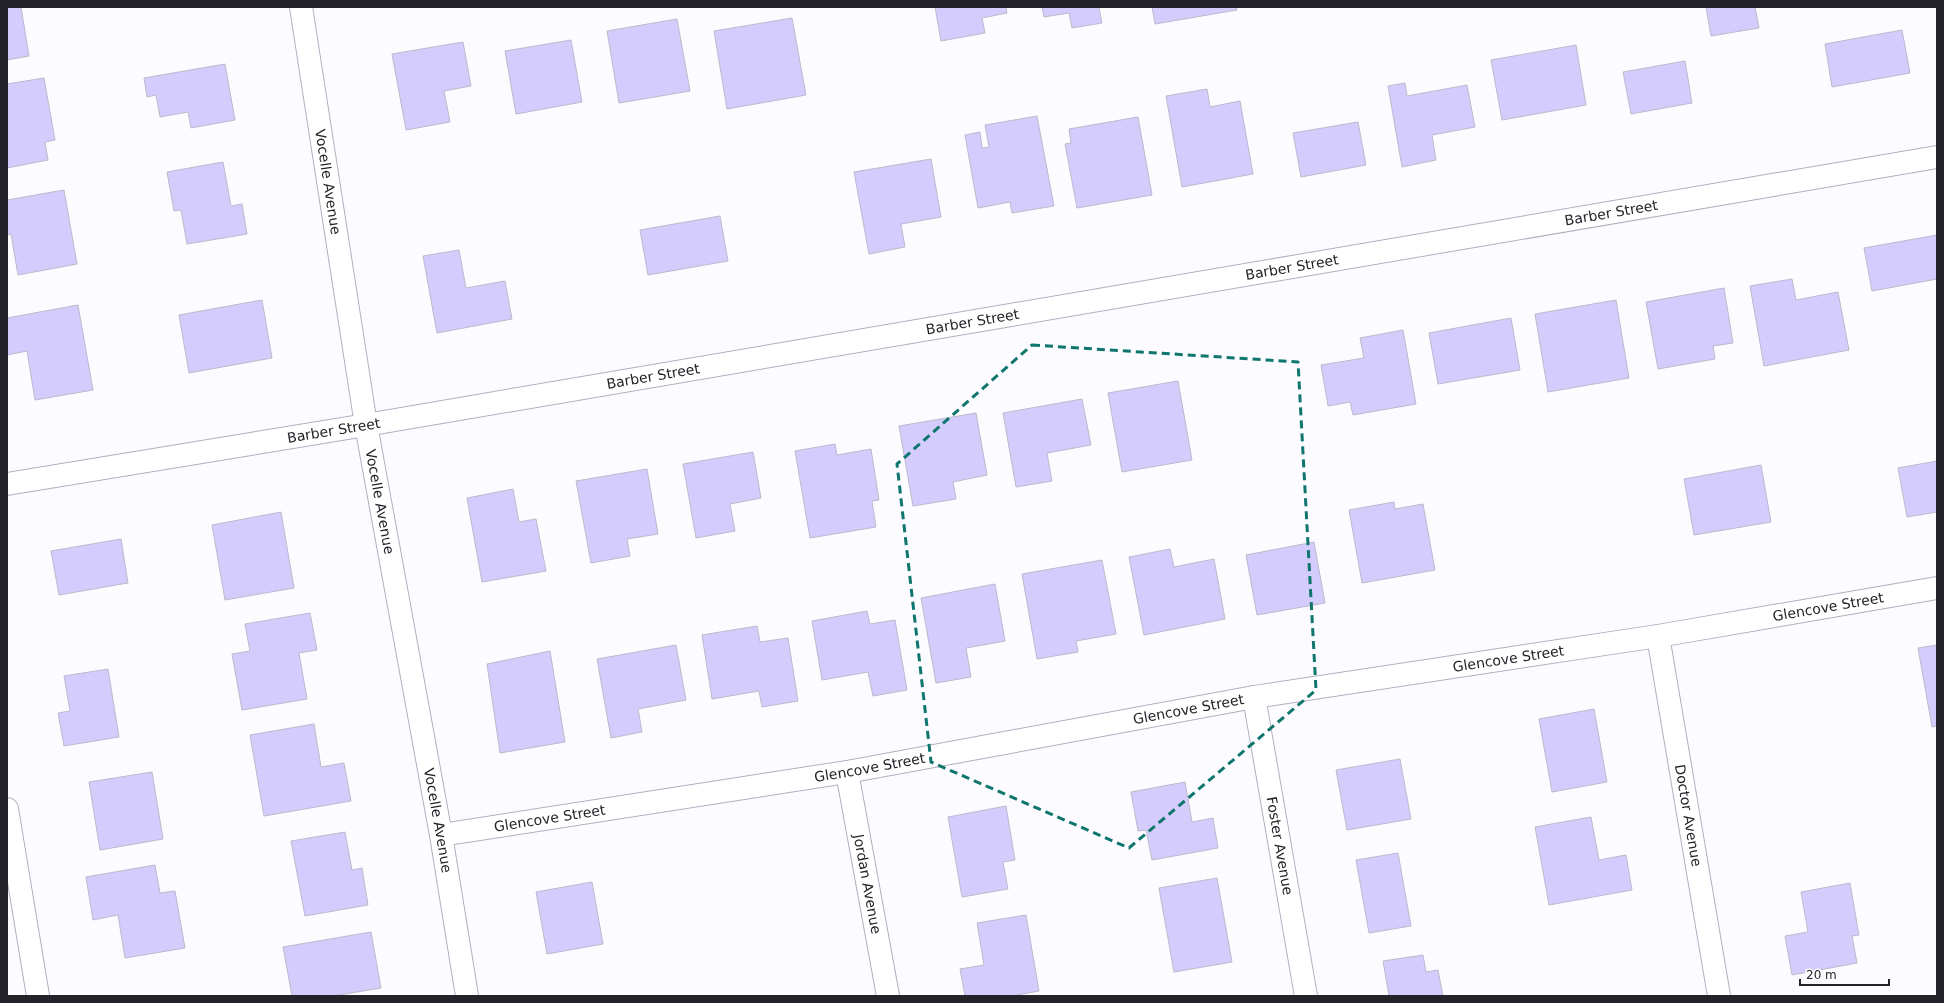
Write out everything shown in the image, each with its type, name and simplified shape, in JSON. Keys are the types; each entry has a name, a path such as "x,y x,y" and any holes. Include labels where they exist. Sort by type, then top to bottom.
{"street":[{"name":"Vocelle Avenue","path":"301,7 366,425 441,835 467,996"},
{"name":"Barber Street","path":"7,484 366,425 1937,157"},
{"name":"Glencove Street","path":"441,835 847,772 1254,697 1658,636 1937,588"},
{"name":"Doctor Avenue","path":"1658,636 1719,996"},
{"name":"Foster Avenue","path":"1254,697 1306,996"},
{"name":"Jordan Avenue","path":"847,772 888,996"},
{"path":"7,810 38,996"}],"highlighted area":[{"path":"1032,345 1298,362 1316,690 1129,848 931,762 897,464"}],"building":[{"path":"7,7 21,7 29,56 7,60"},
{"path":"935,7 1006,7 1007,13 982,18 985,33 941,41"},
{"path":"1042,7 1103,7 1099,8 1102,23 1072,28 1069,13 1044,17"},
{"path":"1152,7 1236,7 1237,10 1155,24"},
{"path":"1706,7 1755,7 1759,28 1711,36"},
{"path":"792,18 806,95 727,109 714,31"},
{"path":"677,19 690,91 619,103 607,31"},
{"path":"1902,30 1910,73 1832,87 1825,44"},
{"path":"571,40 582,102 516,114 505,51"},
{"path":"463,42 471,86 444,91 450,122 406,130 392,54"},
{"path":"1576,45 1586,105 1502,120 1491,60"},
{"path":"1685,61 1692,103 1631,114 1623,72"},
{"path":"225,64 235,120 191,128 188,112 160,117 156,95 147,97 144,78"},
{"path":"44,78 55,140 45,142 48,160 7,168 7,84"},
{"path":"1405,83 1407,96 1467,85 1475,127 1432,135 1436,160 1402,167 1388,86"},
{"path":"1207,89 1210,107 1240,101 1253,174 1182,187 1166,96"},
{"path":"1037,116 1054,206 1012,213 1010,202 978,208 965,135 980,132 982,148 989,147 985,125"},
{"path":"1138,117 1152,195 1077,208 1065,144 1071,143 1069,129"},
{"path":"1358,122 1366,165 1301,177 1293,133"},
{"path":"931,159 941,217 901,224 905,247 869,254 854,172"},
{"path":"223,162 231,206 242,204 247,234 187,244 181,210 174,211 167,172"},
{"path":"64,190 77,264 18,275 11,234 7,235 7,200"},
{"path":"720,216 728,261 648,275 640,230"},
{"path":"1937,235 1937,279 1872,291 1864,248"},
{"path":"459,250 466,288 505,281 512,319 437,333 423,256"},
{"path":"1792,279 1796,300 1838,292 1849,350 1764,366 1750,286"},
{"path":"1724,288 1733,343 1713,346 1715,359 1658,369 1646,302"},
{"path":"262,300 272,358 189,373 179,315"},
{"path":"1616,300 1629,378 1548,392 1535,314"},
{"path":"78,305 93,390 35,400 27,351 7,355 7,318"},
{"path":"1511,318 1520,370 1438,384 1429,333"},
{"path":"1403,330 1416,404 1353,415 1350,402 1328,406 1321,365 1364,358 1360,338"},
{"path":"1178,381 1192,460 1122,472 1108,393"},
{"path":"1082,399 1091,445 1047,453 1052,481 1016,487 1003,413"},
{"path":"976,413 987,475 953,482 956,499 913,506 899,426"},
{"path":"835,444 837,455 871,449 879,500 872,501 876,527 810,538 795,451"},
{"path":"753,452 761,498 730,504 735,531 696,538 683,464"},
{"path":"1937,461 1937,512 1907,517 1898,468"},
{"path":"1761,465 1771,522 1694,535 1684,479"},
{"path":"647,469 658,534 627,539 630,556 591,563 576,481"},
{"path":"513,489 519,522 536,519 546,571 482,582 467,498"},
{"path":"1394,502 1395,509 1423,504 1435,570 1362,583 1349,510"},
{"path":"281,512 294,588 225,600 212,525"},
{"path":"121,539 128,583 59,595 51,551"},
{"path":"1314,542 1325,603 1257,615 1246,555"},
{"path":"1170,549 1174,567 1214,559 1225,619 1144,635 1129,557"},
{"path":"1102,560 1116,634 1076,641 1078,652 1037,659 1022,574"},
{"path":"995,584 1005,641 966,648 971,677 936,683 921,598"},
{"path":"867,611 870,624 895,620 907,690 873,696 868,672 822,680 812,621"},
{"path":"310,613 317,650 299,653 307,699 242,710 232,654 250,651 245,624"},
{"path":"757,626 760,642 788,638 798,701 762,707 759,691 712,699 702,635"},
{"path":"676,645 686,700 638,709 642,732 611,738 597,659"},
{"path":"1937,645 1937,726 1932,727 1918,648"},
{"path":"550,651 565,742 500,753 487,664"},
{"path":"108,669 119,737 64,746 58,713 70,711 64,676"},
{"path":"1594,709 1607,782 1552,792 1539,719"},
{"path":"314,724 321,767 344,763 351,801 264,816 250,735"},
{"path":"1400,759 1411,819 1347,830 1336,770"},
{"path":"152,772 163,839 100,850 89,782"},
{"path":"1185,782 1192,822 1213,818 1218,848 1152,860 1146,830 1138,831 1131,792"},
{"path":"1006,806 1015,860 1003,862 1008,889 962,897 948,817"},
{"path":"1591,817 1599,860 1626,855 1632,890 1549,905 1535,827"},
{"path":"345,832 352,870 362,868 368,905 305,916 291,841"},
{"path":"1398,853 1411,926 1369,933 1356,860"},
{"path":"155,865 160,893 175,891 185,948 125,958 118,915 93,920 86,877"},
{"path":"1217,878 1232,962 1174,972 1159,888"},
{"path":"592,882 603,944 547,954 536,892"},
{"path":"1850,883 1859,935 1852,936 1857,963 1792,975 1785,936 1808,932 1801,892"},
{"path":"1026,915 1039,991 1012,996 965,996 960,969 984,965 977,923"},
{"path":"371,932 381,988 333,996 292,996 283,947"},
{"path":"1423,955 1426,972 1438,970 1443,996 1389,996 1383,961"}]}
